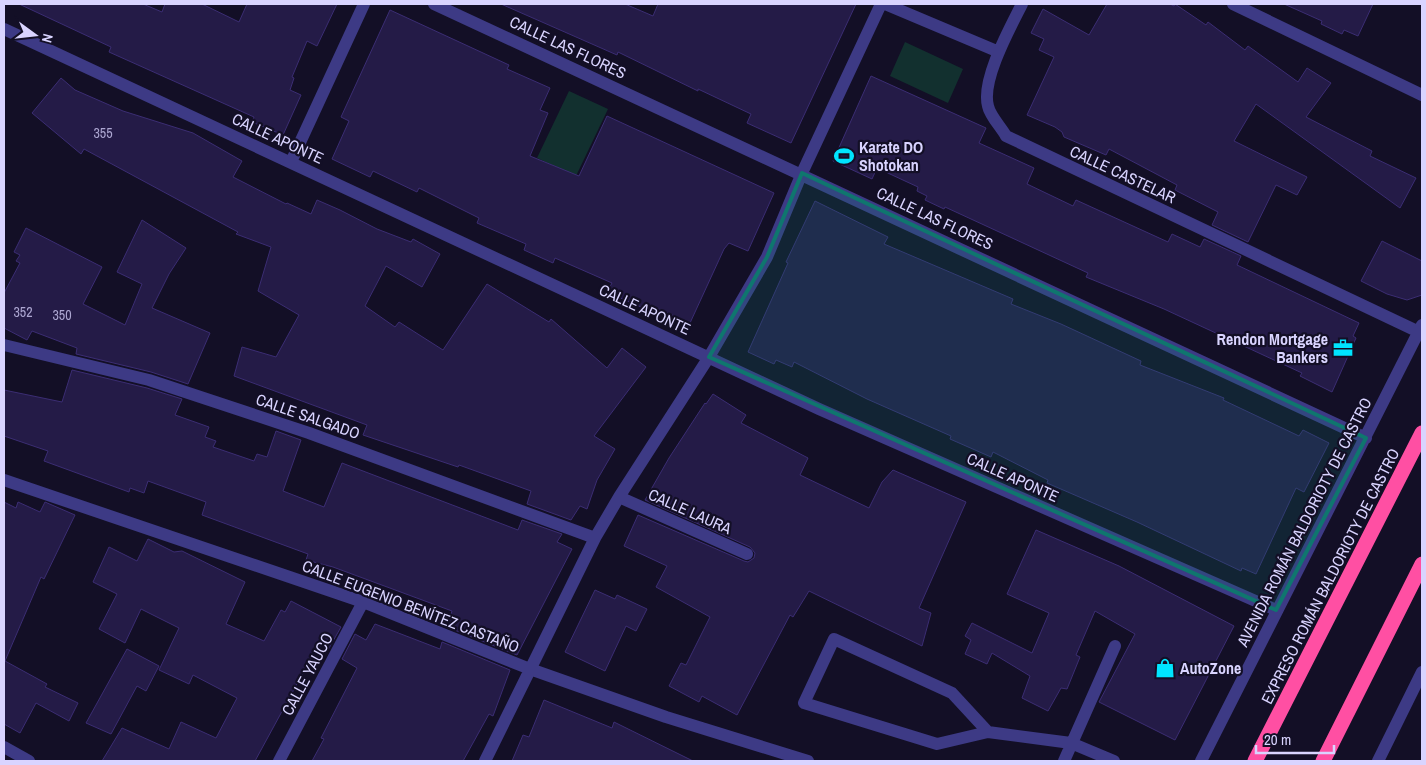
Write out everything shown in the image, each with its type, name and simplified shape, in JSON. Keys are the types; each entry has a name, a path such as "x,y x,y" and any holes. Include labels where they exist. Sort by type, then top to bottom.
{"highway":[{"name":"EXPRESO ROMÁN BALDORIOTY DE CASTRO","path":"1255,761 1422,433"},
{"path":"1323,761 1422,564"}],"street":[{"path":"291,162 364,4"},
{"name":"CALLE LAS FLORES","path":"434,4 802,173 1366,438"},
{"path":"485,761 595,538 619,497 709,357 767,257 802,173 881,4"},
{"path":"885,4 999,52"},
{"name":"CALLE CASTELAR","path":"1022,4 999,52 990,79 988,106 1006,136 1421,329"},
{"path":"1233,4 1422,95"},
{"name":"CALLE APONTE","path":"4,29 819,409 1276,610"},
{"name":"AVENIDA ROMÁN BALDORIOTY DE CASTRO","path":"1201,761 1276,610 1421,329"},
{"name":"CALLE SALGADO","path":"4,345 149,380 309,433 595,538"},
{"name":"CALLE EUGENIO BENÍTEZ CASTAÑO","path":"4,480 363,602 530,668 666,717 804,761"},
{"name":"CALLE LAURA","path":"619,497 747,554"},
{"name":"CALLE YAUCO","path":"278,761 363,602"},
{"path":"988,732 952,694 834,639 804,703 937,744 988,732 1072,742 1114,761"},
{"path":"1064,761 1115,646"},
{"path":"1378,761 1421,680"},
{"path":"4,747 29,761"}],"highlighted area":[{"path":"802,173 1366,438 1276,610 709,357 767,257"}],"green space":[{"path":"905,42 963,69 948,103 890,76"},
{"path":"569,91 608,109 576,176 537,158"}],"building":[{"path":"19,4 143,4 162,12 165,4 202,4 239,22 247,4 337,4 317,46 307,41 292,77 294,78 290,90 301,95 283,135 252,122 254,117 109,52 111,47"},
{"path":"501,4 625,4 653,16 658,4 856,4 791,143 747,123 751,114 698,89 698,91 618,52 617,55"},
{"path":"1107,4 1170,4 1174,6 1175,4 1206,25 1208,22 1245,50 1248,46 1298,82 1307,68 1331,83 1306,117 1372,151 1370,156 1416,178 1400,208 1256,104 1234,141 1307,177 1297,195 1276,185 1248,242 1212,225 1218,212 1175,190 1177,185 1109,149 1106,155 1064,137 1062,132 1055,127 1027,115 1054,57 1039,50 1044,39 1031,33 1043,9 1089,35"},
{"path":"1284,4 1373,4 1358,36 1344,30 1342,34 1321,24 1322,21"},
{"path":"390,10 509,65 507,69 550,88 540,110 548,113 530,156 579,176 607,116 774,193 748,251 729,243 724,249 690,323 652,306 650,311 607,292 612,283 555,258 553,263 524,250 526,244 477,223 479,218 419,188 417,192 373,171 370,177 332,159 349,121 341,117"},
{"path":"871,76 986,128 979,143 1034,168 1027,184 1073,206 1076,200 1168,242 1172,234 1200,247 1204,239 1241,256 1237,265 1359,323 1353,336 1356,338 1332,392 1300,376 1302,373 1164,309 1086,277 1088,273 945,207 944,209 925,200 927,196 917,191 918,187 877,168 872,179 833,161"},
{"path":"61,78 75,90 123,111 193,133 242,161 233,177 286,204 311,214 317,200 377,229 411,242 413,239 440,254 422,287 386,266 365,306 395,327 399,322 443,350 487,284 549,322 551,319 607,368 622,348 646,367 594,436 615,449 597,480 587,509 580,506 571,520 527,504 531,491 459,465 458,467 363,435 367,425 234,376 242,347 276,357 299,315 258,291 271,247 236,234 238,232 84,149 81,154 32,113"},
{"path":"815,201 888,237 884,244 1013,299 1011,304 1061,324 1141,361 1140,365 1224,398 1223,400 1299,436 1303,430 1329,443 1304,492 1296,488 1256,574 1242,568 1241,571 1137,522 1047,483 1048,480 993,452 991,457 950,439 951,436 867,399 794,362 792,367 776,360 774,364 748,352 788,263 786,262"},
{"path":"142,220 186,248 169,274 152,308 210,333 188,384 151,372 76,354 77,348 32,331 27,340 4,328 4,293 20,263 16,261 20,255 14,252 26,228 102,267 83,304 125,325 142,284 117,272"},
{"path":"1382,241 1422,261 1422,295 1407,300 1387,294 1361,281"},
{"path":"72,370 147,388 182,399 175,415 209,427 205,437 216,441 213,447 254,461 257,454 267,457 276,431 301,440 283,491 324,507 342,463 518,530 522,520 562,534 557,542 572,549 517,655 447,627 452,611 333,567 306,560 308,554 202,515 206,502 148,481 144,493 130,488 129,492 44,461 48,451 4,436 4,390 62,402"},
{"path":"713,394 746,415 741,423 808,458 800,475 869,508 882,482 893,470 966,502 919,608 931,613 922,646 809,591 793,617 790,615 737,715 702,696 699,702 669,686 681,663 686,665 710,617 656,587 667,566 624,546 638,515 744,561 748,562 754,558 755,553 750,547 645,500 669,458"},
{"path":"4,502 16,508 18,502 40,512 45,502 75,515 44,579 41,577 5,661 47,684 45,687 78,703 69,721 36,703 20,733 4,724"},
{"path":"1036,530 1119,566 1234,626 1175,740 1099,702 1135,634 1095,611 1076,655 1080,657 1067,689 1061,688 1048,711 1022,698 1030,676 992,653 987,664 965,654 971,640 965,636 972,623 1032,653 1049,613 1007,594"},
{"path":"148,539 174,552 182,551 245,582 226,624 264,641 281,610 285,612 291,601 341,627 328,650 321,645 319,648 317,647 255,761 102,761 122,728 169,749 181,722 216,738 237,698 193,675 189,684 159,670 179,628 141,609 125,643 99,629 117,594 93,582 109,547 137,561"},
{"path":"595,590 615,599 617,595 647,609 636,631 626,626 605,671 565,652"},
{"path":"375,624 440,649 442,642 510,670 493,716 489,714 463,761 312,761 324,739 321,738 357,668 342,659 355,634 366,640"},
{"path":"127,649 159,666 146,691 137,686 111,734 86,723"},
{"path":"544,700 612,728 614,722 693,761 512,761 523,735 529,737"}],"place":[{"name":"Karate DO Shotokan","path":"844,156"},
{"name":"Rendon Mortgage Bankers","path":"1343,348"},
{"name":"AutoZone","path":"1165,668"}]}
